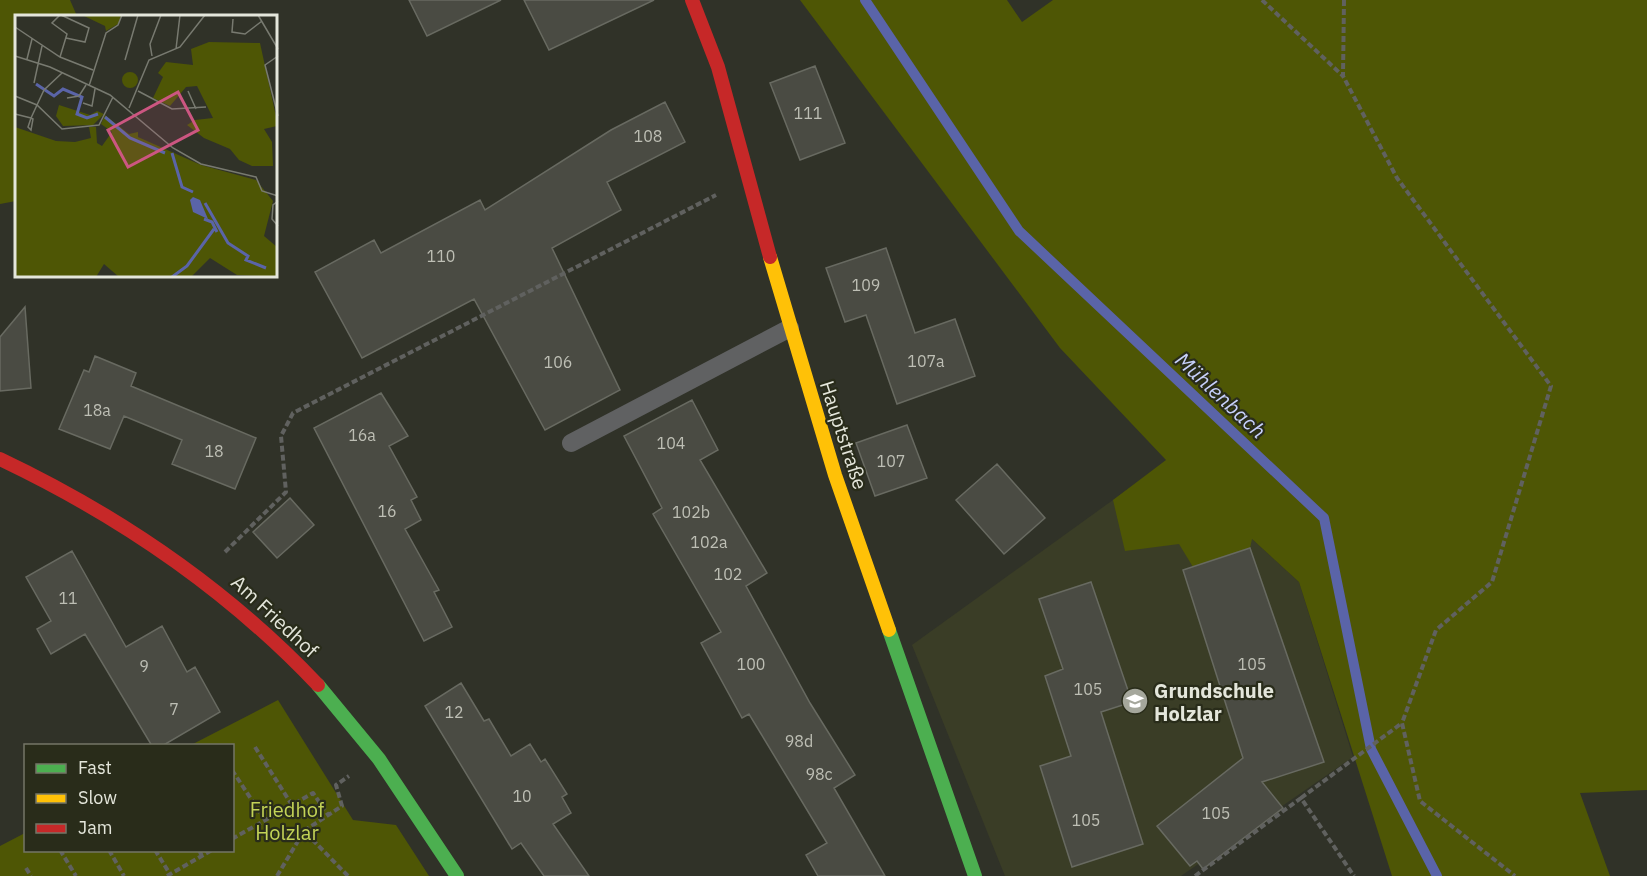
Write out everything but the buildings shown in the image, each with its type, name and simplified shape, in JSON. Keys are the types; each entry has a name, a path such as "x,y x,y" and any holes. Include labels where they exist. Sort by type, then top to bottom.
{"main road":[{"name":"Hauptstraße","path":"692,0 718,67 790,328 835,475 975,876"},
{"name":"Am Friedhof","path":"0,459 83,498 143,535 201,575 265,629 328,695 376,758 457,876"}],"lane":[{"path":"571,444 790,328"}],"path":[{"path":"1195,876 1377,744 1402,723 1436,630 1492,582 1551,386 1397,178 1343,76 1262,0"},
{"path":"1343,76 1344,0"},
{"path":"201,575 286,492 281,436 293,413 730,189 751,183"},
{"path":"1402,723 1420,801 1515,876"},
{"path":"255,747 292,805"},
{"path":"234,773 265,820"},
{"path":"234,838 313,793 329,816"},
{"path":"1301,798 1354,876"},
{"path":"277,876 304,831 342,806"},
{"path":"304,831 348,876"},
{"path":"61,852 76,876"},
{"path":"110,852 124,876"},
{"path":"156,852 169,875 209,852"},
{"path":"200,852 202,856"},
{"path":"26,868 31,876"}],"shaded area":[{"name":"Grundschule Holzlar","path":"1167,461 1299,582 1353,757 1181,876 1005,876 912,645"}],"green space":[{"path":"0,0 70,0 77,15 15,15 15,201 0,204"},
{"path":"800,0 1007,0 1022,22 1053,0 1647,0 1647,790 1580,793 1610,876 1392,876 1299,582 1252,539 1250,548 1193,567 1179,544 1125,551 1113,500 1166,460 1060,348"},
{"name":"Friedhof Holzlar","path":"278,700 353,820 396,825 429,876 0,876 0,846 24,834 24,852 234,852 234,744 193,744"}],"waterway":[{"name":"Mühlenbach","path":"865,0 1019,231 1324,518 1371,749 1437,876"}],"traffic: fast":[{"path":"889,630 975,876"},
{"path":"318,685 379,759 457,876"}],"traffic: slow":[{"path":"770,257 835,475 889,630"}],"traffic: jam":[{"path":"692,0 718,67 770,257"},
{"path":"0,459 87,505 170,557 246,617 318,685"}],"place":[{"name":"Grundschule Holzlar","path":"1135,701"}]}
